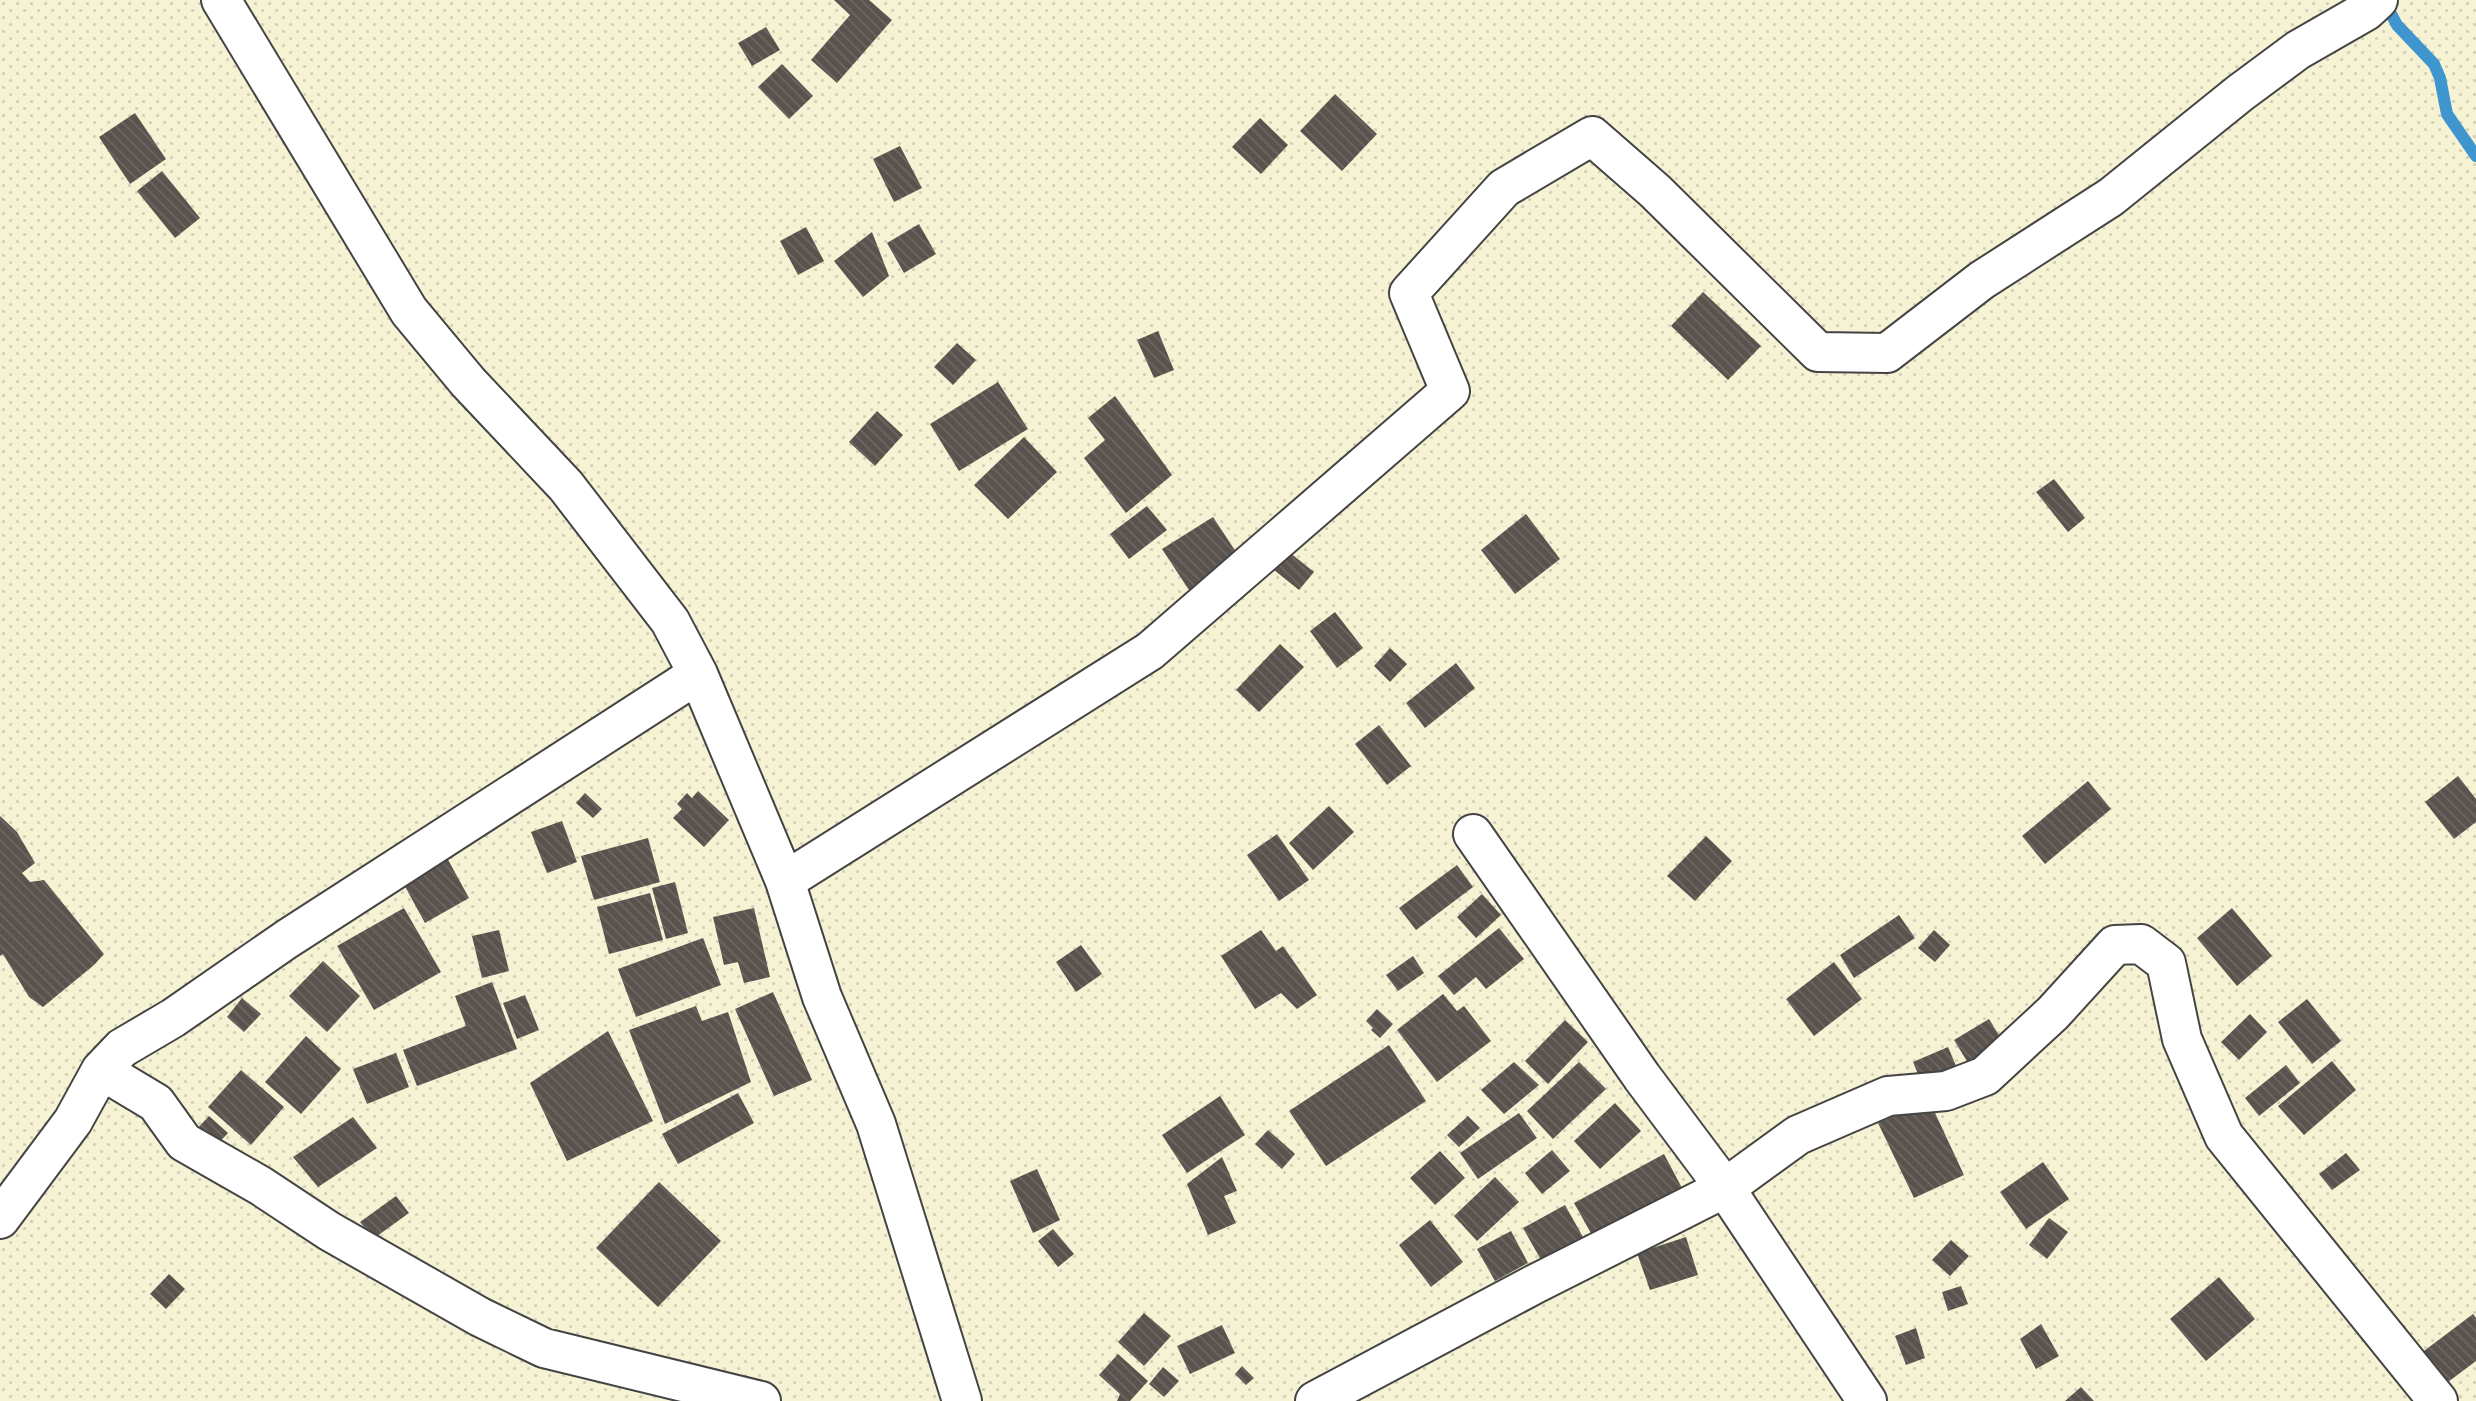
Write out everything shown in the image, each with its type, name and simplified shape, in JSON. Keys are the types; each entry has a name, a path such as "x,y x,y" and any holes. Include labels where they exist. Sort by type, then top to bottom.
{"street":[{"path":"221,0 409,311 468,382 566,486 670,621 698,674 785,881 822,997 876,1124 961,1401"},
{"path":"785,881 1150,651 1450,391 1409,293 1504,188 1592,136 1655,191 1818,352 1887,353 1982,280 2111,197 2298,50 2366,11 2378,0"},
{"path":"0,1219 73,1121 101,1070 122,1048 173,1018 287,939 698,674"},
{"path":"1473,834 1642,1077 1725,1188 1867,1401"},
{"path":"1315,1401 1535,1284 1725,1188 1798,1135 1888,1096 1946,1091 1985,1076 2053,1013 2115,945 2141,944 2166,963 2182,1039 2224,1136 2438,1401"},
{"path":"101,1070 156,1103 184,1142 261,1186 329,1231 480,1317 544,1348 761,1401"}],"shaded area":[{"path":"0,0 2476,0 2476,1401 0,1401"}],"building":[{"path":"834,0 869,0 892,20 837,83 811,60 850,15"},
{"path":"766,27 780,50 752,66 738,43"},
{"path":"782,64 813,96 789,119 758,87"},
{"path":"1335,94 1377,134 1342,171 1300,131"},
{"path":"135,113 166,159 130,184 99,137"},
{"path":"1260,118 1288,145 1261,174 1232,147"},
{"path":"900,146 922,188 894,202 873,159"},
{"path":"162,171 200,218 175,238 137,191"},
{"path":"919,224 936,254 904,273 887,243"},
{"path":"806,227 824,261 798,275 780,241"},
{"path":"872,232 889,276 863,297 834,261"},
{"path":"1703,292 1761,346 1728,380 1671,326"},
{"path":"1158,331 1174,370 1154,378 1137,340"},
{"path":"957,343 976,360 953,385 934,367"},
{"path":"998,382 1028,429 959,471 930,424"},
{"path":"1115,396 1172,475 1126,513 1084,458 1105,440 1088,418"},
{"path":"877,411 903,435 875,466 849,442"},
{"path":"1024,437 1057,472 1008,519 974,485"},
{"path":"2054,479 2085,518 2068,532 2036,492"},
{"path":"1147,506 1167,530 1129,559 1110,534"},
{"path":"1526,514 1560,559 1515,594 1481,550"},
{"path":"1213,517 1240,558 1189,590 1162,549"},
{"path":"1289,552 1314,572 1299,590 1274,570"},
{"path":"1335,612 1363,648 1337,668 1310,631"},
{"path":"1280,644 1304,667 1259,712 1236,690"},
{"path":"1390,648 1407,664 1390,682 1374,666"},
{"path":"1456,663 1475,688 1425,728 1406,703"},
{"path":"1379,725 1411,766 1387,785 1355,744"},
{"path":"2458,776 2476,799 2476,822 2454,839 2425,802"},
{"path":"2088,781 2111,809 2045,864 2022,836"},
{"path":"698,791 729,820 704,847 673,818 682,809 677,804 687,793 692,798"},
{"path":"585,793 602,809 593,818 576,803"},
{"path":"1329,806 1354,832 1313,870 1289,843"},
{"path":"0,816 17,832 35,863 22,873 30,882 44,880 104,954 43,1007 29,997 3,954 0,956"},
{"path":"562,821 577,862 547,873 531,832"},
{"path":"1277,834 1309,880 1279,901 1247,855"},
{"path":"1706,836 1732,861 1695,901 1667,876"},
{"path":"648,838 660,882 594,900 581,856"},
{"path":"446,856 469,898 425,923 402,881"},
{"path":"1457,865 1473,887 1416,930 1399,908"},
{"path":"675,882 688,933 666,939 652,888"},
{"path":"650,893 663,940 609,954 597,907"},
{"path":"1482,894 1501,915 1476,938 1457,917"},
{"path":"404,908 441,972 374,1010 337,946"},
{"path":"754,908 770,977 744,983 738,962 724,965 713,917"},
{"path":"2232,908 2272,956 2237,986 2197,938"},
{"path":"1899,915 1915,938 1854,978 1840,955"},
{"path":"1499,928 1524,959 1486,989 1476,977 1454,995 1438,976"},
{"path":"499,930 509,971 482,978 472,936"},
{"path":"1261,930 1276,951 1283,946 1317,995 1297,1009 1281,993 1255,1009 1221,956"},
{"path":"1934,930 1950,945 1935,962 1918,948"},
{"path":"703,938 721,985 636,1017 618,969"},
{"path":"1081,945 1102,974 1076,992 1056,962"},
{"path":"1413,956 1424,973 1398,991 1386,975"},
{"path":"323,961 360,996 327,1032 289,996"},
{"path":"1834,962 1862,999 1814,1036 1786,999"},
{"path":"492,982 517,1049 417,1086 403,1050 466,1026 455,996"},
{"path":"773,992 812,1080 774,1096 735,1009"},
{"path":"1443,994 1457,1011 1464,1006 1491,1041 1437,1082 1397,1030"},
{"path":"525,995 539,1030 517,1039 503,1003"},
{"path":"242,998 261,1014 244,1032 227,1017"},
{"path":"2307,999 2341,1041 2312,1064 2278,1022"},
{"path":"696,1006 702,1021 728,1012 751,1082 665,1124 629,1030"},
{"path":"1377,1009 1393,1024 1380,1038 1366,1021"},
{"path":"2250,1014 2267,1032 2239,1060 2221,1042"},
{"path":"1989,1019 2008,1050 1973,1071 1954,1040"},
{"path":"1565,1020 1588,1042 1548,1084 1525,1061"},
{"path":"608,1031 653,1121 567,1161 530,1083"},
{"path":"306,1036 341,1069 301,1114 265,1082"},
{"path":"1389,1045 1426,1101 1326,1166 1289,1111"},
{"path":"1948,1047 1960,1075 1925,1091 1913,1062"},
{"path":"396,1053 409,1087 367,1104 353,1069"},
{"path":"2332,1061 2356,1090 2304,1135 2278,1106"},
{"path":"1514,1062 1539,1085 1504,1114 1481,1090"},
{"path":"1579,1062 1606,1089 1553,1139 1527,1111"},
{"path":"2286,1065 2300,1083 2259,1116 2245,1098"},
{"path":"241,1070 284,1107 251,1145 208,1107"},
{"path":"738,1093 754,1123 678,1164 662,1134"},
{"path":"1220,1096 1245,1135 1187,1173 1162,1135"},
{"path":"1929,1100 1964,1175 1914,1198 1878,1123"},
{"path":"1615,1103 1641,1131 1600,1169 1574,1141"},
{"path":"1519,1113 1537,1138 1478,1179 1460,1153"},
{"path":"209,1116 228,1133 214,1148 195,1131"},
{"path":"1468,1116 1480,1128 1459,1147 1447,1135"},
{"path":"353,1117 377,1148 318,1187 293,1157"},
{"path":"1268,1130 1295,1154 1282,1169 1255,1144"},
{"path":"1552,1150 1570,1171 1542,1194 1525,1173"},
{"path":"1440,1151 1465,1178 1435,1205 1410,1178"},
{"path":"2346,1153 2360,1170 2332,1190 2319,1174"},
{"path":"1664,1154 1682,1188 1592,1235 1574,1203"},
{"path":"1222,1157 1237,1191 1224,1196 1236,1223 1208,1235 1187,1184"},
{"path":"2043,1162 2069,1199 2026,1229 2000,1192"},
{"path":"1037,1169 1060,1220 1033,1233 1010,1181"},
{"path":"1495,1177 1519,1202 1477,1241 1454,1216"},
{"path":"659,1182 721,1241 658,1307 596,1248"},
{"path":"396,1196 409,1213 373,1239 360,1222"},
{"path":"1565,1205 1583,1237 1541,1260 1523,1228"},
{"path":"2049,1218 2068,1232 2047,1259 2029,1245"},
{"path":"1430,1220 1463,1262 1431,1287 1399,1245"},
{"path":"1053,1229 1074,1254 1058,1267 1038,1241"},
{"path":"1511,1231 1528,1263 1495,1281 1477,1249"},
{"path":"1686,1237 1698,1275 1650,1290 1637,1253"},
{"path":"1951,1240 1969,1256 1950,1276 1932,1260"},
{"path":"169,1274 185,1289 166,1309 150,1294"},
{"path":"2219,1277 2255,1319 2206,1361 2170,1319"},
{"path":"1961,1286 1968,1304 1948,1311 1942,1292"},
{"path":"1144,1313 1171,1336 1144,1366 1118,1342"},
{"path":"2473,1314 2476,1318 2476,1361 2444,1385 2420,1354"},
{"path":"2041,1324 2059,1356 2036,1369 2020,1339"},
{"path":"1222,1325 1235,1353 1190,1374 1177,1346"},
{"path":"1916,1328 1925,1358 1906,1365 1895,1336"},
{"path":"1118,1354 1148,1381 1130,1401 1117,1401 1120,1394 1099,1375"},
{"path":"1242,1366 1254,1378 1246,1385 1235,1374"},
{"path":"1163,1367 1179,1381 1164,1397 1149,1384"},
{"path":"2081,1387 2094,1401 2065,1401"}],"waterway":[{"path":"2380,3 2434,64 2440,78 2447,114 2476,156"}]}
